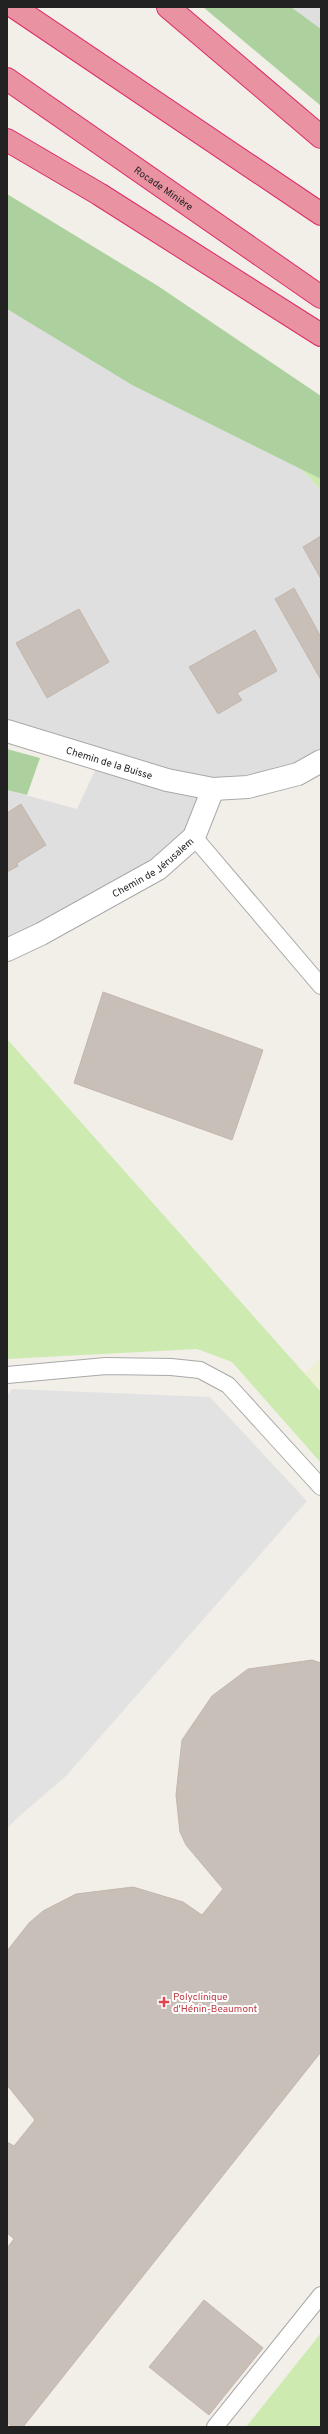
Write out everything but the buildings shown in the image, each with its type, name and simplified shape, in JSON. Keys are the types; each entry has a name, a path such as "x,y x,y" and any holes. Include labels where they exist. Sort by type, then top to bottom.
{"highway":[{"path":"14,7 321,214"},
{"path":"168,7 321,137"},
{"name":"Rocade Minière","path":"7,79 321,297"},
{"path":"7,140 99,194 321,335"}],"street":[{"name":"Chemin de la Buisse","path":"7,731 167,780 213,789"},
{"path":"213,789 248,787 298,774 321,761"},
{"name":"Chemin de Jérusalem","path":"7,950 41,934 158,869 194,837 213,789"}],"lane":[{"path":"194,837 321,986"},
{"path":"7,1375 106,1366 171,1367 200,1370 228,1386 321,1487"},
{"path":"216,2427 321,2295"}],"shaded area":[{"path":"291,7 321,7 321,29"},
{"path":"7,309 132,385 300,468 321,490 321,761 214,789 194,837 7,950 7,790 77,809 100,760 7,731"},
{"path":"12,1389 210,1397 307,1501 66,1776 15,1820 7,1829 7,1396"}],"green space":[{"path":"203,7 291,7 321,29 321,106"},
{"path":"7,194 158,286 321,396 321,479 132,385 7,309"},
{"path":"300,468 321,479 321,490"},
{"path":"7,749 40,758 27,795 7,790"},
{"path":"7,1039 321,1392 321,1463 232,1362 197,1349 7,1359"},
{"path":"321,1358 321,1392 304,1373"},
{"path":"321,2333 321,2427 246,2427"}],"place":[{"name":"Polyclinique d'Hénin-Beaumont","path":"164,2002"}]}
